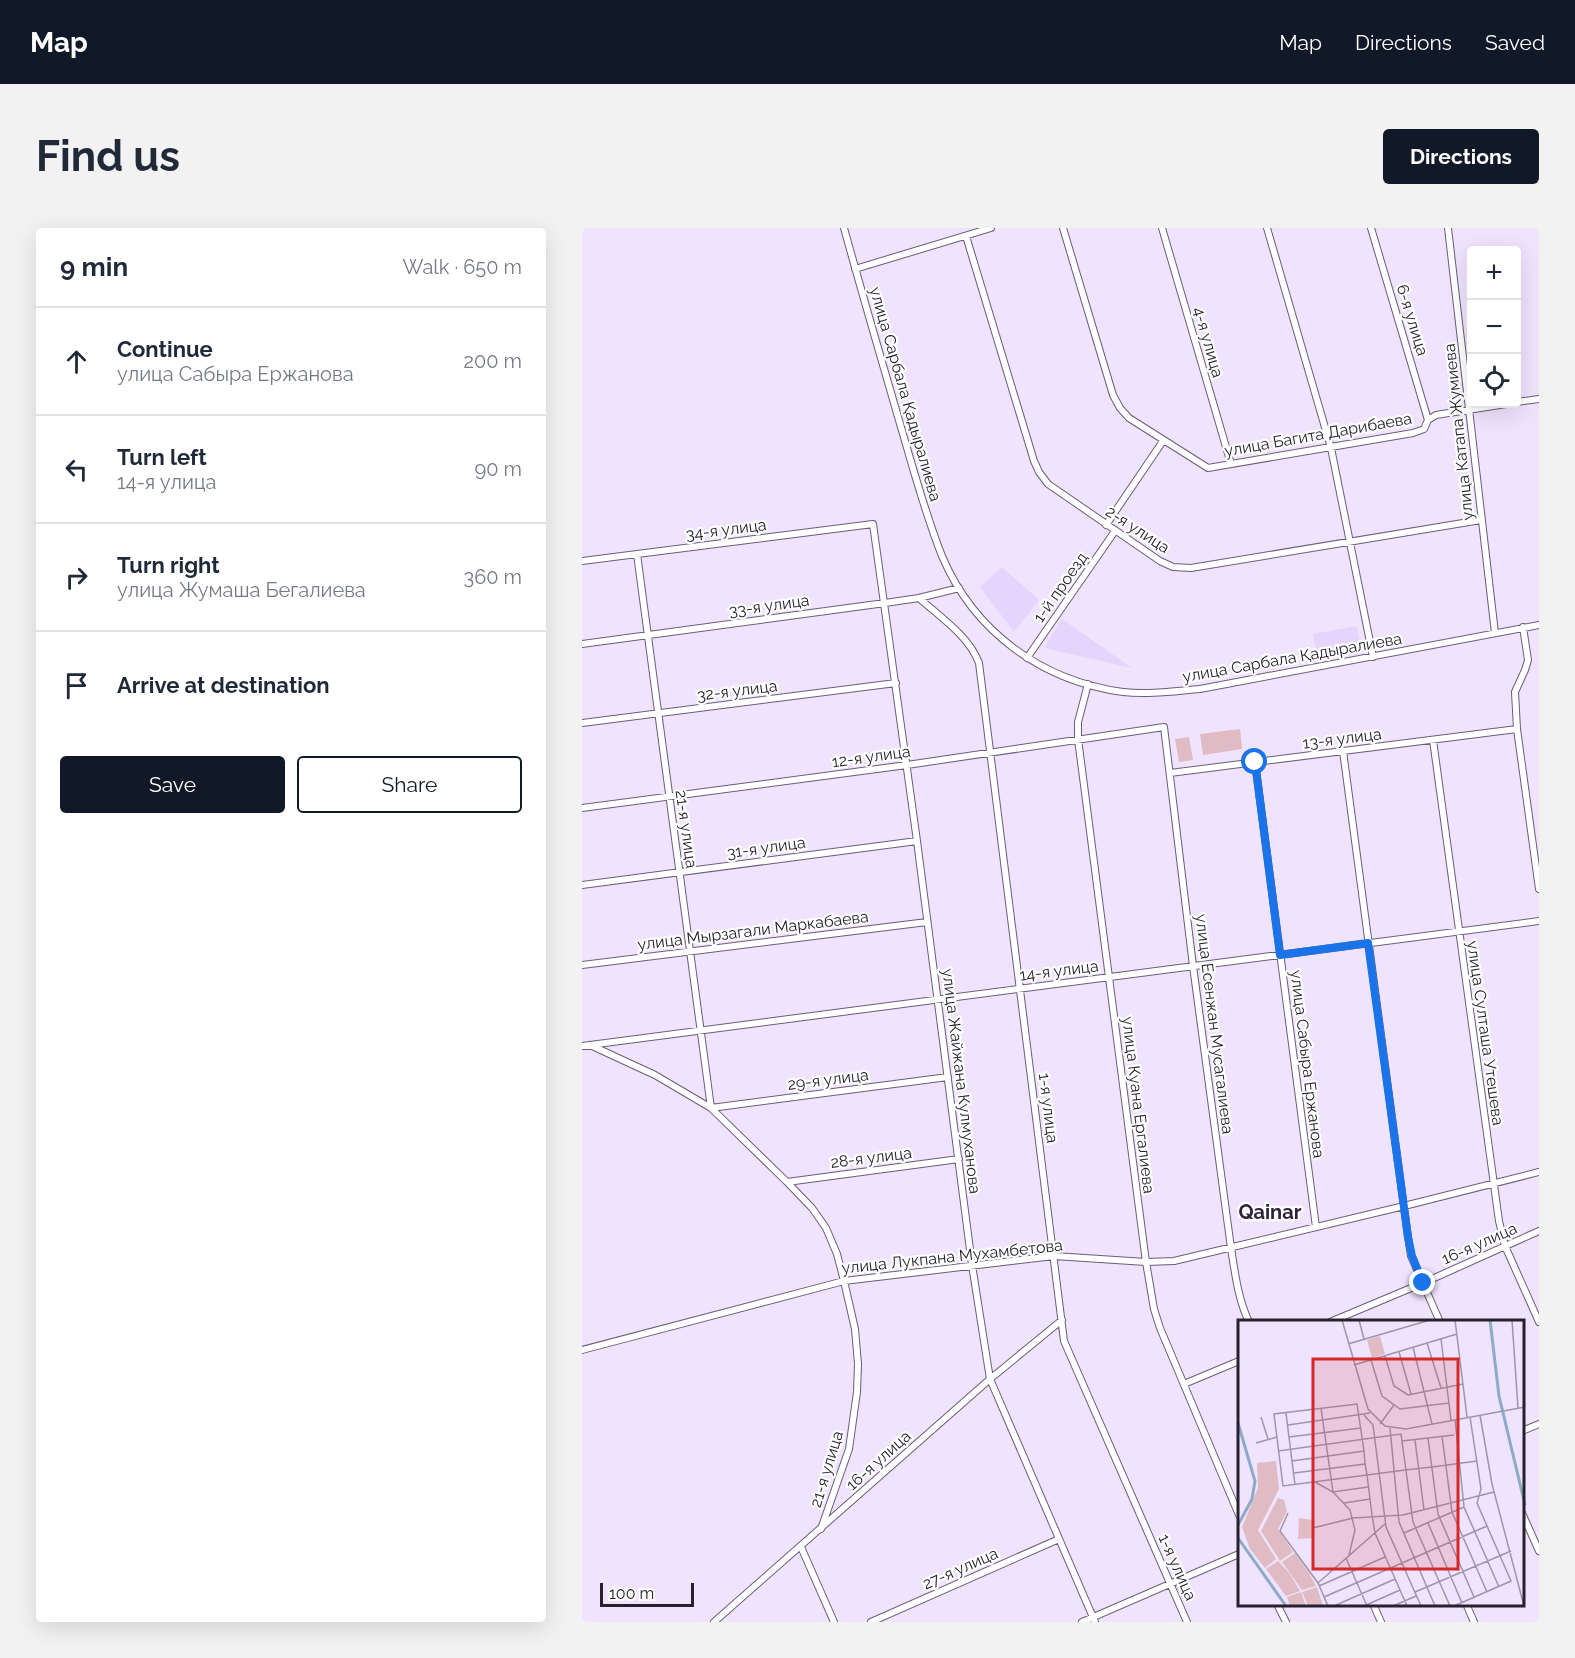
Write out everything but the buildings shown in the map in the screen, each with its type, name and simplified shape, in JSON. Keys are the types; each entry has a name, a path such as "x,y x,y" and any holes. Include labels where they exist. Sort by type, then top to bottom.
{"street":[{"name":"улица Сарбала Қадыралиева","path":"844,228 917,484 943,557 959,588 990,628 1027,658 1058,674 1089,684 1123,692 1149,693 1200,689 1539,625"},
{"path":"855,269 991,228"},
{"name":"улица Багита Дарибаева","path":"1063,228 1113,395 1120,408 1129,418 1208,468 1413,433 1424,429 1428,420 1436,415 1469,408"},
{"name":"4-я улица","path":"1162,228 1231,464"},
{"path":"1267,228 1331,448 1373,657"},
{"name":"6-я улица","path":"1371,228 1428,420"},
{"name":"улица Катапа Жумиева","path":"1448,228 1467,391"},
{"name":"2-я улица","path":"966,236 1036,466 1048,484 1160,561 1173,567 1191,568 1481,520"},
{"path":"1521,401 1539,399"},
{"name":"улица Катапа Жумиева","path":"1469,408 1495,633"},
{"path":"1106,525 1163,441"},
{"name":"34-я улица","path":"582,561 873,524"},
{"name":"улица Жайжана Кулмуханова","path":"873,524 896,682 972,1265 990,1378 1094,1620"},
{"name":"1-й проезд","path":"1027,658 1115,531"},
{"name":"21-я улица","path":"637,554 711,1108"},
{"name":"33-я улица","path":"582,644 919,598 959,588"},
{"name":"1-я улица","path":"919,598 966,641 975,651 979,663 1064,1341 1187,1622"},
{"path":"1522,627 1528,660 1515,692 1517,729 1539,889"},
{"name":"32-я улица","path":"582,723 896,682"},
{"name":"улица Куана Ергалиева","path":"1089,684 1078,722 1078,739 1154,1309 1238,1513"},
{"name":"12-я улица","path":"582,808 907,765 1164,727"},
{"name":"улица Есенжан Мусагалиева","path":"1164,727 1231,1248 1238,1288 1248,1320"},
{"name":"13-я улица","path":"1170,773 1517,729"},
{"name":"улица Султаша Утешева","path":"1433,740 1499,1221 1505,1245 1539,1322"},
{"path":"1343,751 1412,1256 1439,1320"},
{"name":"улица Сабыра Ержанова","path":"1255,762 1316,1227"},
{"name":"31-я улица","path":"582,885 917,841"},
{"name":"14-я улица","path":"586,1045 1539,921"},
{"name":"улица Мырзагали Маркабаева","path":"582,965 927,922"},
{"name":"21-я улица","path":"586,1045 655,1075 711,1108 812,1208 826,1228 837,1254 844,1281 855,1329 858,1364 857,1392 849,1449 821,1529"},
{"name":"29-я улица","path":"711,1108 948,1077"},
{"name":"28-я улица","path":"787,1182 959,1159"},
{"name":"улица Лукпана Мухамбетова","path":"582,1350 844,1281 1054,1256 1146,1262 1174,1261 1539,1172"},
{"name":"16-я улица","path":"1342,1319 1539,1231"},
{"name":"16-я улица","path":"714,1622 990,1378 1062,1320"},
{"path":"1184,1384 1238,1361"},
{"path":"1524,1430 1539,1424"},
{"path":"1524,1517 1539,1551"},
{"name":"27-я улица","path":"871,1622 1059,1539"},
{"path":"801,1547 834,1622"},
{"path":"1082,1622 1094,1620 1238,1554"},
{"path":"1279,1607 1286,1622"},
{"path":"1375,1607 1381,1622"},
{"path":"1468,1607 1474,1622"}],"shaded area":[{"path":"1002,567 1039,600 1014,632 980,587"},
{"path":"1062,619 1132,668 1044,648"},
{"path":"1357,626 1362,652 1318,660 1313,634"},
{"path":"1240,729 1242,749 1203,755 1200,734"},
{"path":"1189,737 1193,760 1179,762 1175,739"}],"district":[{"name":"Qainar","path":"1270,1212"}],"route":[{"path":"1255,762 1280,955 1368,943 1408,1237 1412,1256 1423,1283"}]}
